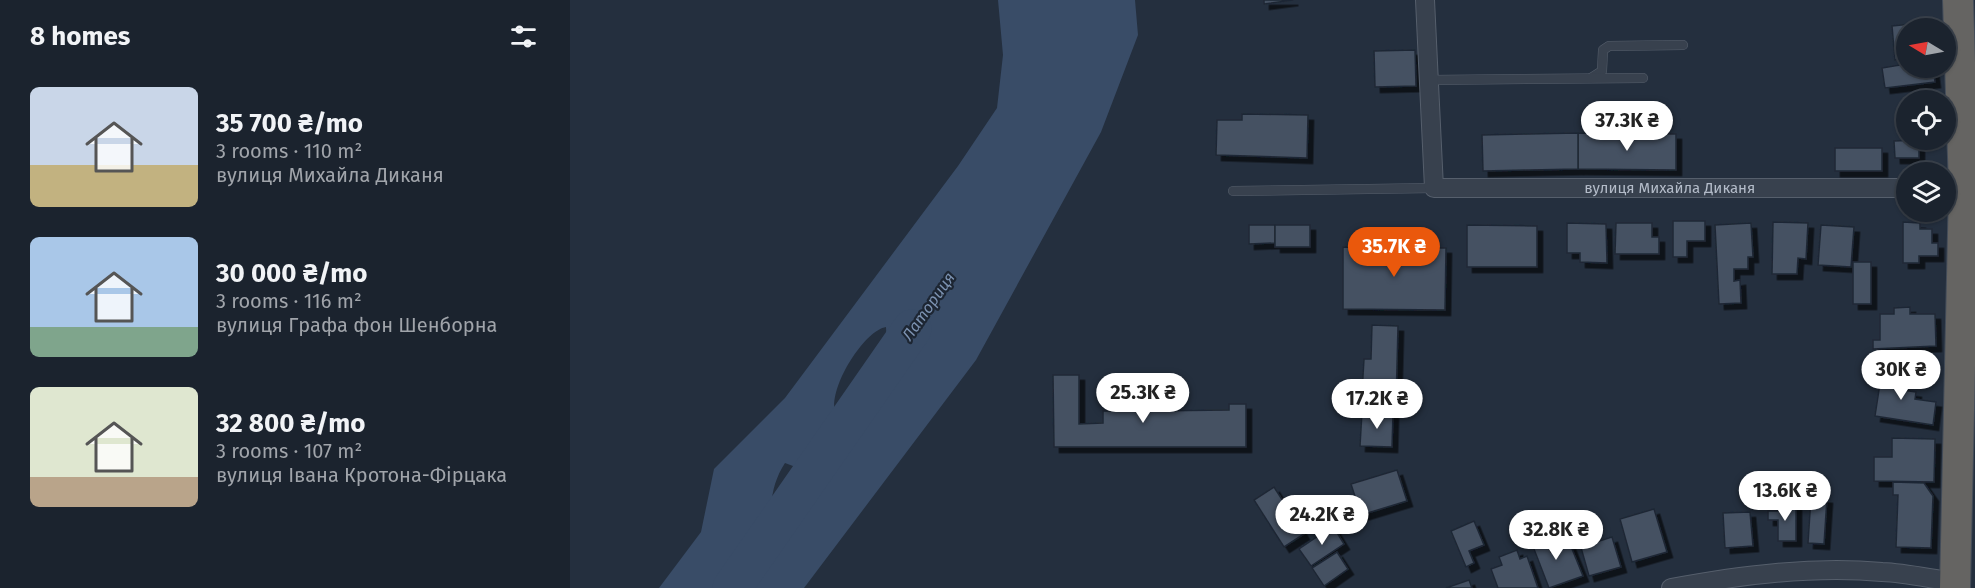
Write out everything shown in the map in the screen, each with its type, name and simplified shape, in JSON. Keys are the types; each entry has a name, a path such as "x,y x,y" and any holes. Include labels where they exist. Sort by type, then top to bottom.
{"highway":[{"path":"1955,162 1958,0"},
{"path":"1955,222 1955,585"}],"street":[{"path":"1425,0 1434,188"},
{"name":"вулиця Михайла Диканя","path":"1434,188 1896,188"},
{"path":"1671,588 1764,573 1825,571 1882,572 1955,585"}],"lane":[{"path":"1591,78 1602,71 1603,50 1609,46 1683,45"},
{"path":"1429,80 1643,78"},
{"name":"вулиця Михайла Диканя","path":"1233,191 1434,188"}],"water":[{"path":"998,0 1135,0 1138,35 1101,132 976,360 804,588 659,588 701,532 714,469 785,398 958,166 997,108 1003,55","holes":["886,327 884,367 876,389 863,413 852,422 839,421 835,411 835,398 846,368 866,340 876,331","785,463 793,466 797,492 793,518 785,524 773,520 772,505 775,483"]}],"building":[{"path":"1264,0 1293,0 1264,4"},
{"path":"1892,26 1896,26 1895,60"},
{"path":"1415,50 1416,86 1375,87 1374,51"},
{"path":"1896,66 1896,78 1934,78 1935,82 1885,88 1882,68"},
{"path":"1242,114 1308,115 1307,158 1216,155 1217,120 1242,120"},
{"path":"1578,133 1676,134 1676,170 1578,169"},
{"path":"1578,133 1578,169 1483,171 1482,135"},
{"path":"1894,141 1896,141 1896,150 1919,150 1919,158 1895,158"},
{"path":"1835,148 1882,148 1882,171 1835,171"},
{"path":"1673,221 1705,221 1705,241 1687,241 1687,257 1673,257"},
{"path":"1773,222 1808,223 1806,259 1798,258 1797,274 1772,274"},
{"path":"1903,222 1920,223 1920,229 1932,229 1932,243 1938,243 1938,256 1919,256 1919,263 1903,263"},
{"path":"1567,223 1606,224 1607,263 1580,262 1580,253 1567,253"},
{"path":"1616,223 1652,223 1652,237 1659,237 1659,254 1615,254"},
{"path":"1751,223 1753,257 1748,257 1748,269 1734,269 1734,281 1740,280 1741,303 1719,304 1715,225"},
{"path":"1249,225 1275,225 1275,243 1249,244"},
{"path":"1275,225 1310,225 1310,247 1275,247"},
{"path":"1467,225 1537,226 1537,267 1467,267"},
{"path":"1821,225 1854,227 1851,267 1818,265"},
{"path":"1343,247 1446,248 1445,310 1343,309"},
{"path":"1853,262 1871,262 1871,304 1853,304"},
{"path":"1910,307 1910,314 1935,314 1936,346 1873,349 1873,340 1880,340 1880,314 1894,314 1894,308"},
{"path":"1372,325 1398,326 1396,404 1365,403 1365,393 1362,393 1364,359 1371,359"},
{"path":"1883,364 1900,366 1896,389 1916,392 1915,399 1936,402 1933,425 1875,416"},
{"path":"1053,375 1079,375 1079,424 1103,423 1103,411 1124,411 1124,399 1148,399 1148,411 1229,410 1229,404 1246,404 1246,447 1054,447"},
{"path":"1362,412 1393,413 1392,447 1360,446"},
{"path":"1892,438 1935,439 1934,482 1874,481 1874,457 1892,457"},
{"path":"1397,470 1407,501 1361,515 1351,484"},
{"path":"1893,482 1924,483 1933,496 1931,548 1896,547 1898,495 1893,495"},
{"path":"1274,487 1304,534 1284,547 1254,500"},
{"path":"1811,497 1827,498 1824,544 1808,543"},
{"path":"1778,505 1796,505 1796,541 1778,541 1778,520 1768,520 1768,511 1778,511"},
{"path":"1654,509 1667,552 1632,562 1620,519"},
{"path":"1750,512 1753,546 1725,548 1723,513"},
{"path":"1589,515 1596,542 1612,537 1621,567 1589,576 1573,519"},
{"path":"1474,521 1484,545 1469,551 1474,563 1466,567 1451,531"},
{"path":"1333,526 1344,544 1311,566 1299,549"},
{"path":"1542,530 1551,552 1570,544 1583,576 1549,588 1529,536"},
{"path":"1517,550 1520,559 1527,556 1538,588 1498,588 1491,569 1502,565 1499,557"},
{"path":"1337,552 1348,569 1324,586 1312,568"},
{"path":"1469,580 1472,588 1446,588"}],"waterway":[{"name":"Латориця","path":"732,588 912,329"}]}
